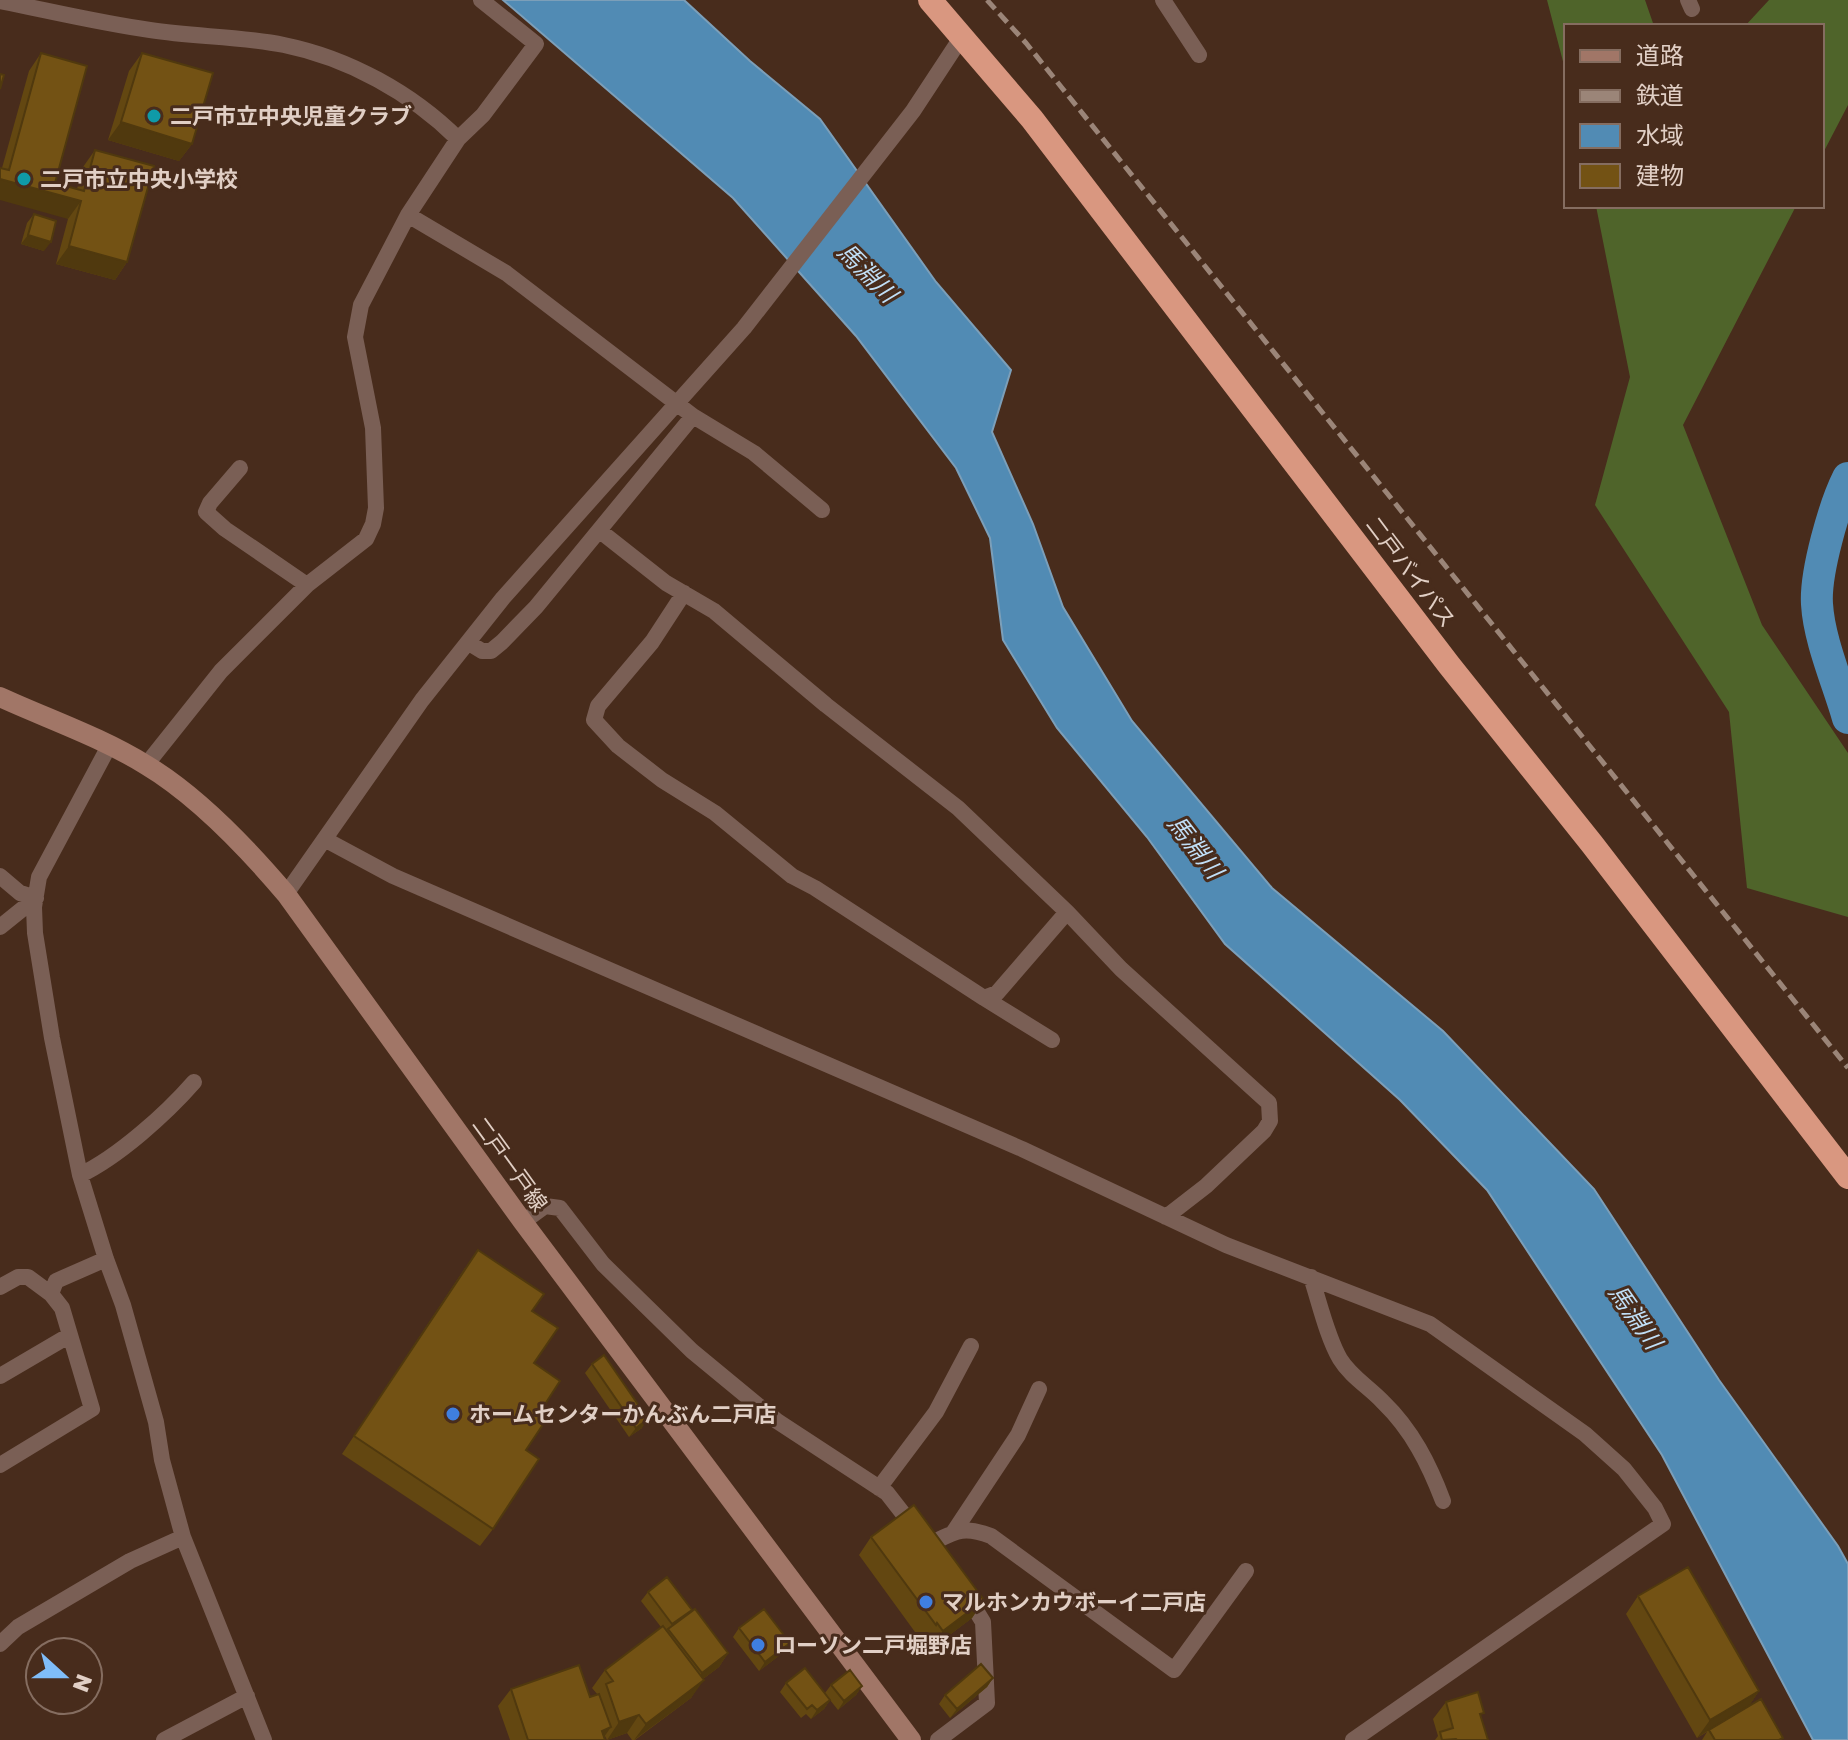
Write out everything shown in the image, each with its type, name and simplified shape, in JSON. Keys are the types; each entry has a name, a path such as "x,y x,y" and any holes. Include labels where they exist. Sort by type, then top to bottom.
{"highway":[{"name":"二戸バイパス","path":"930,0 1032,119 1433,644 1592,844 1848,1177"}],"main road":[{"name":"二戸一戸線","path":"0,697 146,765 205,810 261,865 286,894 523,1222 911,1740"}],"street":[{"path":"146,765 221,671 307,585 366,539 373,524 376,508 373,428 355,337 361,305 408,215 458,139 483,115 536,44 481,0"},
{"path":"1163,0 1199,55"},
{"path":"0,1 152,30 282,44 327,56 358,69 437,117 458,139"},
{"path":"286,894 422,700 503,598 744,328 913,111 961,38"},
{"path":"408,215 506,273 693,416 754,453 822,510"},
{"path":"469,643 482,651 491,651 502,642 536,607 693,416"},
{"path":"240,468 206,512 225,529 307,585"},
{"path":"600,531 666,583 714,611 826,705 958,808 1067,912 1121,969 1269,1103 1270,1121 1264,1131 1206,1186 1166,1217"},
{"path":"684,593 652,642 598,706 594,720 618,746 662,780 715,813 792,876 1052,1040"},
{"path":"109,746 39,877 34,907 52,1038 80,1175 123,1305 156,1422 162,1460 183,1537 264,1740"},
{"path":"326,840 393,876 1008,1142 1226,1245 1430,1324 1585,1434 1624,1469 1655,1508 1663,1524 1353,1740"},
{"path":"0,876 20,893 36,898"},
{"path":"0,927 36,898"},
{"path":"984,998 997,993 1067,912"},
{"path":"80,1175 98,1167 176,1103 194,1082"},
{"path":"523,1222 545,1206 560,1208 603,1264 692,1351 777,1421 887,1493 932,1550 953,1533 1018,1435 1039,1389"},
{"path":"51,1294 56,1281 106,1259"},
{"path":"0,1287 18,1277 28,1277 51,1294 62,1308 92,1409 0,1465"},
{"path":"1311,1277 1338,1357 1353,1376 1381,1399 1405,1425 1432,1470 1443,1501"},
{"path":"0,1376 70,1335"},
{"path":"879,1488 936,1412 971,1346"},
{"path":"953,1533 972,1529 991,1536 1174,1670 1246,1571"},
{"path":"0,1644 18,1627 130,1561 183,1537"},
{"path":"938,1740 987,1703 983,1622 971,1600 953,1578"},
{"path":"164,1740 247,1696"}],"green space":[{"path":"1547,0 1645,0 1653,24 1564,24 1564,65"},
{"path":"1769,0 1848,0 1848,105 1824,151 1824,24 1747,24"},
{"path":"1596,208 1795,208 1683,425 1762,625 1848,753 1848,917 1747,888 1729,712 1595,505 1630,377"}],"water":[{"name":"馬淵川","path":"503,0 684,0 750,61 820,119 936,282 1011,370 992,432 1033,524 1063,607 1132,721 1272,888 1443,1031 1594,1189 1719,1380 1838,1546 1848,1564 1848,1740 1813,1740 1662,1455 1487,1190 1400,1100 1225,944 1147,837 1057,728 1003,640 990,538 956,468 856,336 733,198"}],"building":[{"name":"二戸市立中央小学校","path":"41,53 87,66 55,183 84,191 95,150 154,166 127,262 69,246 81,201 0,179 0,168 9,170"},
{"name":"二戸市立中央児童クラブ","path":"142,53 213,73 192,144 121,122"},
{"path":"34,214 56,221 51,242 28,235"},
{"name":"ホームセンターかんぶん二戸店","path":"478,1250 544,1294 532,1311 558,1328 534,1363 560,1381 540,1412 548,1417 526,1450 539,1459 493,1529 354,1436"},
{"path":"604,1355 648,1419 636,1428 592,1364"},
{"path":"914,1505 984,1600 943,1631 871,1537"},
{"path":"1688,1567 1759,1691 1710,1720 1638,1596"},
{"path":"667,1577 692,1610 672,1624 648,1592"},
{"path":"695,1609 728,1653 702,1673 668,1629"},
{"name":"ローソン二戸堀野店","path":"764,1609 790,1643 765,1662 739,1628"},
{"path":"663,1626 704,1680 646,1724 639,1715 619,1722 606,1684 613,1681 605,1670"},
{"path":"981,1664 993,1678 957,1709 945,1695"},
{"path":"579,1665 590,1697 599,1694 611,1727 602,1731 605,1740 528,1740 511,1689"},
{"path":"805,1668 830,1700 817,1710 812,1705 807,1709 786,1683"},
{"path":"850,1670 862,1686 844,1701 831,1685"},
{"path":"1478,1692 1484,1713 1480,1714 1488,1740 1442,1740 1440,1732 1453,1728 1446,1702"},
{"path":"1761,1699 1783,1738 1715,1740 1709,1730"}],"waterway":[{"path":"1848,478 1826,540 1817,591 1818,618 1825,647 1848,718"}],"railway":[{"path":"987,0 1026,43 1848,1068"}],"place":[{"name":"二戸市立中央児童クラブ","path":"154,116"},
{"name":"二戸市立中央小学校","path":"24,179"},
{"name":"ホームセンターかんぶん二戸店","path":"453,1414"},
{"name":"マルホンカウボーイ二戸店","path":"926,1602"},
{"name":"ローソン二戸堀野店","path":"758,1645"}]}
